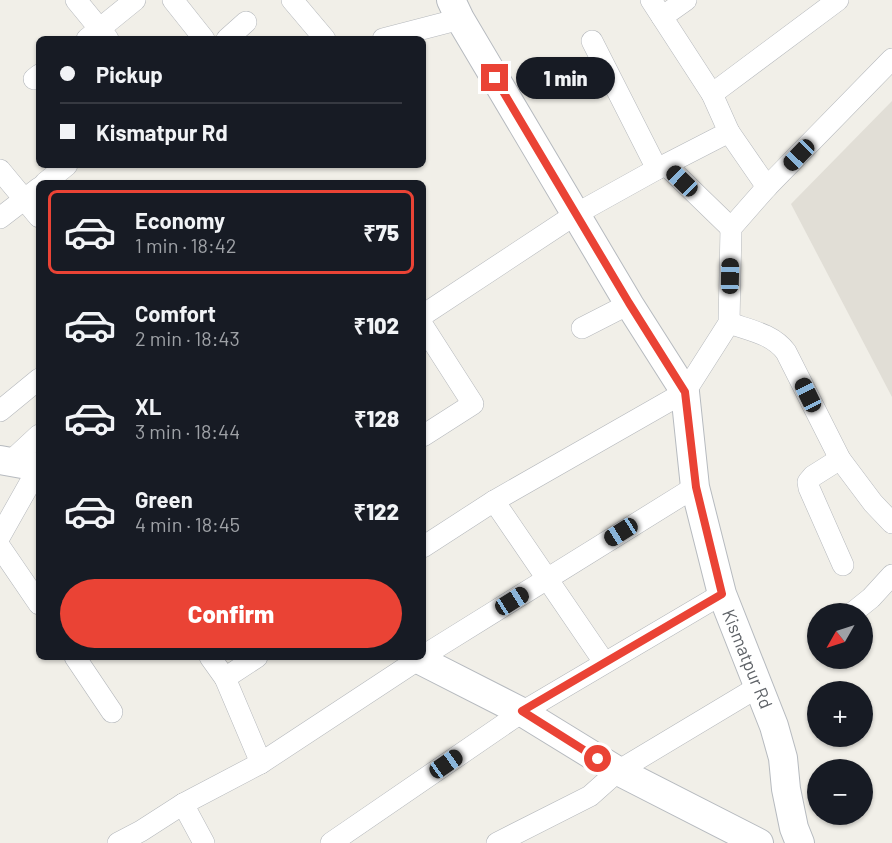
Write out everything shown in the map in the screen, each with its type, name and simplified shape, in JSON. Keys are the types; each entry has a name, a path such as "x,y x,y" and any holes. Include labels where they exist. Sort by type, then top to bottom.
{"street":[{"path":"76,0 98,36 135,0"},
{"path":"173,0 202,36"},
{"path":"292,0 322,36"},
{"path":"686,0 657,8 711,94 729,132 767,187"},
{"path":"711,94 838,0"},
{"path":"390,36 455,9"},
{"name":"Kismatpur Rd","path":"455,9 629,303 685,392 696,487 722,594 774,726 783,758 786,789 794,828 800,843"},
{"path":"230,36 246,22"},
{"path":"592,41 661,167 731,228"},
{"path":"426,545 494,501 685,392 729,323 731,228 767,187 892,59"},
{"path":"426,313 576,214 729,132"},
{"path":"49,180 63,168"},
{"path":"0,170 32,194 0,218"},
{"path":"582,328 629,303"},
{"path":"729,323 773,339 781,345 840,459 873,503 892,522"},
{"path":"426,331 473,404 426,434"},
{"path":"0,411 36,381"},
{"path":"6,461 36,437"},
{"path":"840,459 813,476 808,482 843,565"},
{"path":"6,461 36,466"},
{"path":"0,536 36,472"},
{"path":"426,653 696,487"},
{"path":"494,501 604,662"},
{"path":"0,547 36,600"},
{"path":"865,603 892,575"},
{"path":"331,843 356,836 522,711 722,594"},
{"path":"77,660 112,712"},
{"path":"212,660 225,678 261,763"},
{"path":"225,678 252,660"},
{"path":"118,843 145,837 183,804 261,763 415,660"},
{"path":"425,660 522,711 618,771 754,842"},
{"path":"497,843 590,796 618,771 758,687"},
{"path":"183,804 204,843"}],"shaded area":[{"path":"892,101 892,397 791,204"}],"route":[{"path":"495,78 629,303 685,392 696,487 722,594 522,711 598,759"}]}
